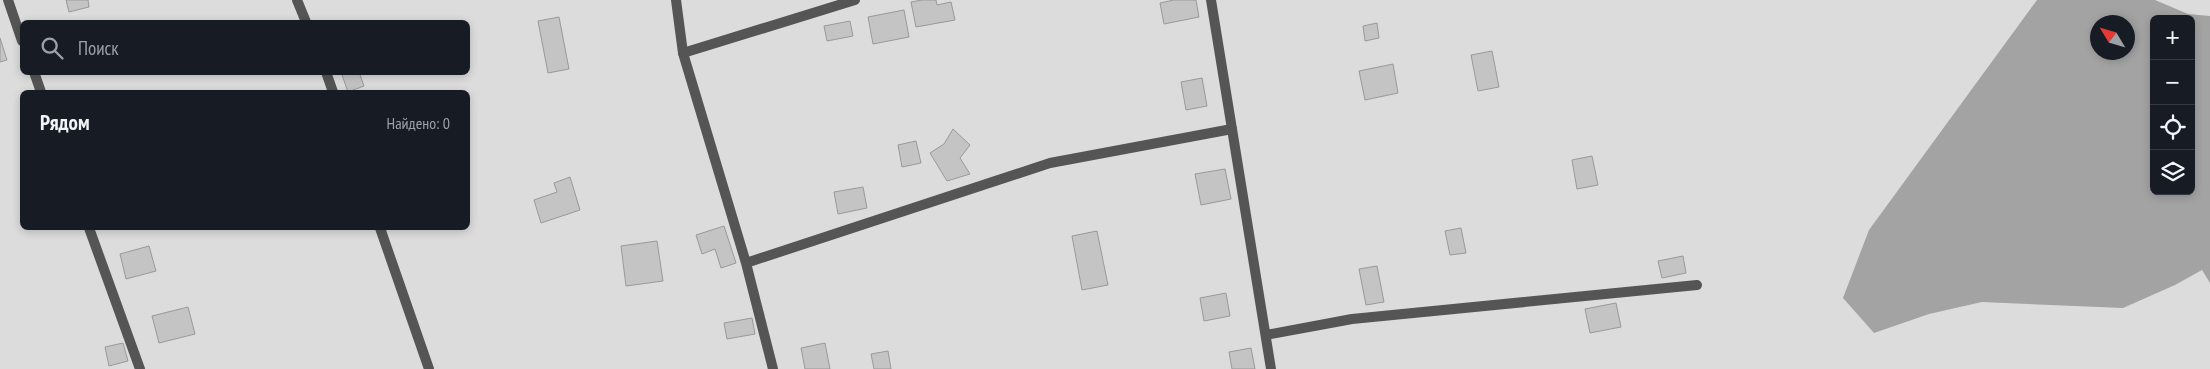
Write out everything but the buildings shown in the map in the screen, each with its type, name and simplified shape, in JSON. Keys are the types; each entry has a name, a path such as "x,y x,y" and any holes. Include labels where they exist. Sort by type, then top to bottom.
{"street":[{"path":"8,0 20,34"},
{"path":"296,0 305,20"},
{"path":"676,0 683,53 746,263 773,369"},
{"path":"683,53 855,0"},
{"path":"1210,0 1271,369"},
{"path":"35,75 40,90"},
{"path":"327,75 332,90"},
{"path":"746,263 1050,163 1232,129"},
{"path":"90,230 140,369"},
{"path":"381,230 430,369"},
{"path":"1266,335 1352,319 1697,285"}],"shaded area":[{"path":"0,0 2210,0 2210,369 0,369"},
{"path":"2037,0 2155,0 2188,14 2210,16 2210,283 2202,270 2175,285 2123,308 1982,302 1929,314 1874,333 1843,298 1869,230"}]}
